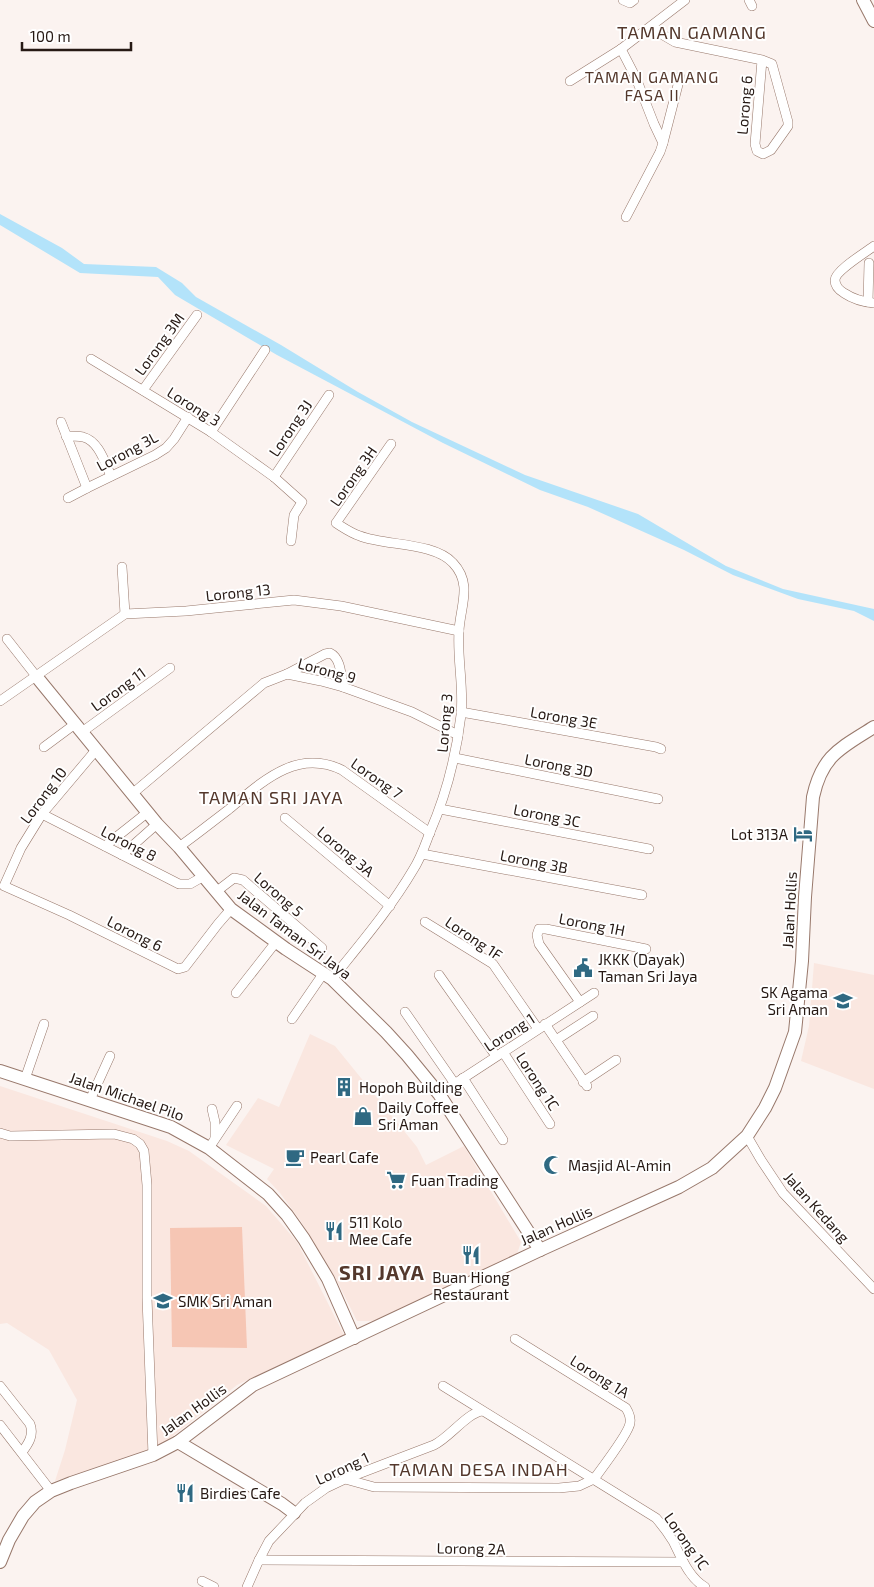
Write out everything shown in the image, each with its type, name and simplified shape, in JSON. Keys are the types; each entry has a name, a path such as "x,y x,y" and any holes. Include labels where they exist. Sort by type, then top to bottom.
{"street":[{"path":"623,0 630,3 634,0"},
{"path":"570,81 621,49 685,0"},
{"path":"863,0 874,21"},
{"name":"Lorong 6","path":"652,26 675,42 762,60 770,62 774,66 788,122 786,130 771,150 763,154 758,151 755,144 762,60"},
{"path":"621,49 636,78 663,143"},
{"path":"626,218 663,143 680,77"},
{"path":"869,263 871,302 855,299 838,288 835,277 841,270 874,246"},
{"name":"Lorong 3M","path":"143,390 196,315"},
{"path":"211,432 265,350"},
{"name":"Lorong 3","path":"91,359 211,432 274,477 302,502 294,515 291,541"},
{"name":"Lorong 3J","path":"274,477 329,395"},
{"name":"Lorong 3L","path":"68,498 166,448 188,417"},
{"path":"61,422 87,488"},
{"path":"66,436 84,437 94,444 100,451 111,476"},
{"name":"Lorong 3H","path":"336,523 392,444"},
{"name":"Lorong 3","path":"292,1019 390,906 414,869 440,809 455,758 461,712 459,631 465,591 459,571 452,562 434,551 360,536 336,523"},
{"path":"0,701 125,614 122,567"},
{"name":"Lorong 13","path":"125,614 186,611 294,600 333,605 459,631"},
{"path":"7,639 36,676"},
{"path":"287,674 330,653 335,656 338,662 343,687"},
{"name":"Lorong 11","path":"44,747 79,728 170,668"},
{"name":"Lorong 9","path":"132,794 264,683 287,674 343,687 412,712 458,735"},
{"name":"Jalan Taman Sri Jaya","path":"36,676 157,824 180,847 232,909 328,977 391,1037 439,1094 540,1250"},
{"name":"Lorong 3E","path":"461,712 661,749"},
{"name":"Jalan Hollis","path":"0,1562 9,1540 23,1516 35,1502 50,1491 153,1456 178,1442 253,1385 679,1187 712,1168 748,1136 765,1108 795,1032 802,961 813,796 816,782 821,770 831,757 842,747 874,727"},
{"name":"Lorong 10","path":"4,886 21,848 42,814 96,750"},
{"name":"Lorong 3D","path":"455,758 658,799"},
{"name":"Lorong 7","path":"180,847 262,781 292,766 315,762 330,764 342,770 430,833"},
{"name":"Lorong 3C","path":"440,809 649,849"},
{"path":"105,846 148,812"},
{"name":"Lorong 8","path":"42,814 179,884 190,884 204,876"},
{"name":"Lorong 3A","path":"285,818 390,906"},
{"path":"122,855 157,824"},
{"name":"Lorong 3B","path":"422,854 642,895"},
{"name":"Lorong 5","path":"217,891 234,878 243,880 322,948"},
{"name":"Lorong 6","path":"4,886 69,915 178,969 185,967 232,909"},
{"name":"Lorong 1F","path":"425,922 493,964 542,1026 556,1040 585,1084 616,1060"},
{"name":"Lorong 1H","path":"580,1002 539,944 537,935 539,929 646,949"},
{"path":"236,993 276,942"},
{"name":"Lorong 1C","path":"439,975 500,1054 550,1124"},
{"name":"Lorong 1","path":"439,1094 594,993"},
{"path":"405,1012 503,1140"},
{"path":"556,1040 593,1016"},
{"path":"25,1079 44,1024"},
{"path":"90,1100 110,1056"},
{"name":"Jalan Michael Pilo","path":"0,1071 171,1127 212,1143 268,1194 287,1215 328,1279 354,1338"},
{"path":"212,1143 237,1106"},
{"path":"212,1109 215,1122 212,1143"},
{"path":"0,1133 10,1136 114,1134 133,1139 140,1144 144,1151 147,1185 147,1298 153,1456"},
{"name":"Jalan Kedang","path":"748,1136 761,1160 783,1192 874,1289"},
{"name":"Lorong 1A","path":"515,1339 626,1408 629,1412 629,1428 594,1479"},
{"path":"0,1386 32,1429 30,1440 22,1452"},
{"path":"443,1386 594,1479"},
{"name":"Lorong 1","path":"247,1587 269,1541 305,1503 326,1488 345,1479 434,1445 443,1440 474,1413 482,1411"},
{"path":"0,1425 50,1491"},
{"path":"178,1442 294,1513"},
{"path":"345,1479 374,1487 559,1488 578,1486 594,1479"},
{"name":"Lorong 1C","path":"594,1479 656,1518 672,1540 683,1562 700,1584 705,1587"},
{"name":"Lorong 2A","path":"259,1560 683,1562"},
{"path":"202,1581 214,1587"}],"shaded area":[{"name":"SK Agama Sri Aman","path":"814,963 874,975 874,1089 801,1061 809,1026"},
{"name":"SRI JAYA","path":"310,1034 335,1046 417,1147 426,1165 464,1146 521,1242 516,1257 373,1321 357,1321 335,1277 300,1220 267,1179 274,1169 226,1145 258,1098 279,1107"},
{"name":"SMK Sri Aman","path":"0,1086 167,1141 189,1151 266,1206 297,1242 344,1335 237,1385 164,1443 145,1452 55,1481 65,1450 77,1400 49,1350 7,1323 0,1324"},
{"path":"242,1227 247,1348 172,1347 170,1228"}],"water":[{"path":"0,214 62,248 84,264 156,267 182,283 196,297 412,422 525,475 638,514 726,566 783,589 874,609 874,621 854,611 798,599 733,575 684,550 588,507 540,490 443,443 277,355 175,295 158,277 80,273 0,225"}],"place":[{"name":"Lot 313A","path":"803,834"},
{"name":"JKKK (Dayak) Taman Sri Jaya","path":"583,968"},
{"name":"SK Agama Sri Aman","path":"843,1001"},
{"name":"Hopoh Building","path":"344,1087"},
{"name":"Daily Coffee Sri Aman","path":"363,1116"},
{"name":"Pearl Cafe","path":"295,1157"},
{"name":"Masjid Al-Amin","path":"553,1165"},
{"name":"Fuan Trading","path":"396,1180"},
{"name":"511 Kolo Mee Cafe","path":"334,1231"},
{"name":"Buan Hiong Restaurant","path":"471,1255"},
{"name":"SMK Sri Aman","path":"163,1301"},
{"name":"Birdies Cafe","path":"185,1493"}],"district":[{"name":"TAMAN GAMANG","path":"692,32"},
{"name":"TAMAN GAMANG FASA II","path":"652,85"},
{"name":"TAMAN SRI JAYA","path":"271,797"},
{"name":"SRI JAYA","path":"382,1272"},
{"name":"TAMAN DESA INDAH","path":"479,1469"}]}
